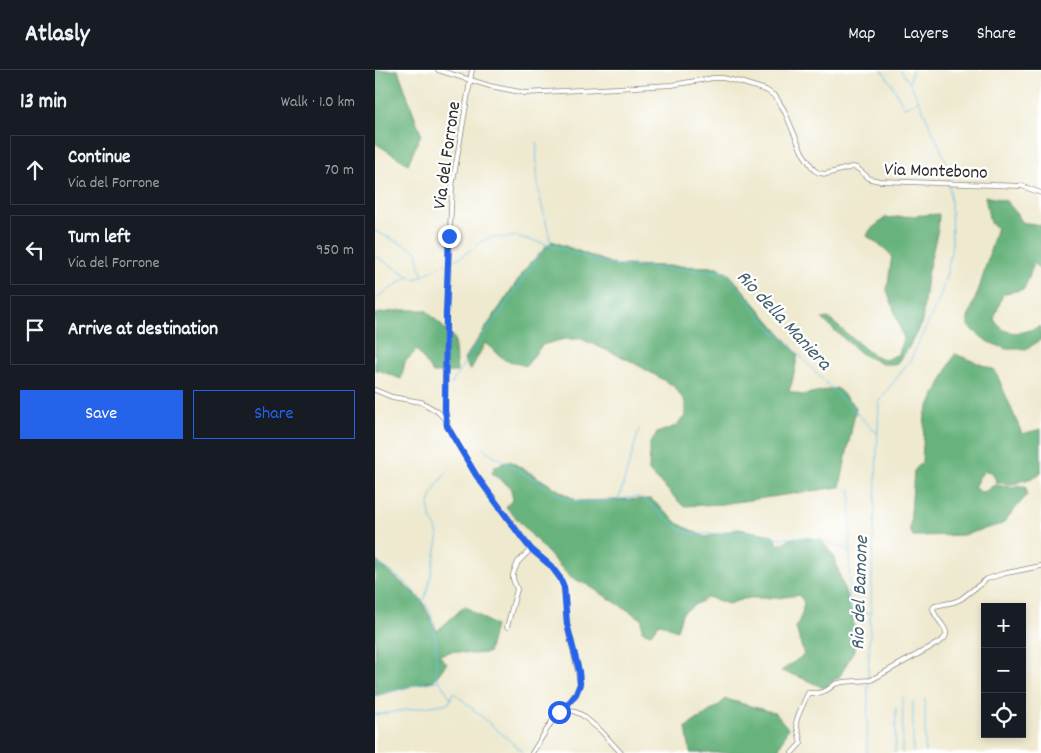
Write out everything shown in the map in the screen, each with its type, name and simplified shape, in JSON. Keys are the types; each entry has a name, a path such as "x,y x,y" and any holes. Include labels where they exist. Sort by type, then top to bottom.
{"street":[{"name":"Via Montebono","path":"438,70 471,81 525,94 672,85 723,78 766,90 776,97 790,121 802,152 814,170 819,173 826,174 852,167 857,168 870,179 880,182 1021,186 1041,193"},
{"name":"Via del Forrone","path":"472,70 452,187 446,315 445,410 447,426 476,475 531,549 551,566 564,587 567,624 579,671 580,684 579,689 565,708 559,712 532,753"},
{"path":"375,390 392,397 421,402 437,411 447,421"},
{"path":"507,628 517,589 513,574 518,562 531,549"},
{"path":"792,753 801,743 796,723 808,694 819,693 835,684 843,682 868,680 943,640 947,632 934,613 933,608 935,606 955,602 987,579 1041,566"},
{"path":"565,708 583,715 621,753"}],"green space":[{"path":"375,70 398,70 421,134 408,164 375,143"},
{"path":"985,196 1006,201 1021,222 1041,225 1041,270 1034,264 1024,289 1003,294 994,319 1004,330 1015,333 1041,326 1041,340 1026,349 1007,349 988,342 968,326 968,318 980,286 997,227 990,223"},
{"path":"939,214 938,229 927,275 922,322 908,349 896,364 882,364 860,353 822,319 828,318 870,353 885,360 899,354 904,339 887,290 892,256 867,236 870,230 885,218"},
{"path":"552,241 615,265 718,267 730,275 798,354 789,391 801,395 837,388 856,407 840,487 722,504 683,506 649,471 650,443 657,433 676,426 685,416 685,402 674,386 627,359 581,339 564,339 542,345 526,366 505,360 485,343 470,371 464,360 526,268"},
{"path":"402,310 426,310 454,338 457,372 433,373 417,350 405,362 401,379 375,370 375,314"},
{"path":"955,354 995,370 1022,434 1041,429 1041,473 1013,484 997,483 992,472 985,471 980,476 974,487 980,492 986,491 994,485 1008,487 1026,486 1027,495 1002,524 963,535 913,536 910,529 914,471 922,462 925,414"},
{"path":"510,461 577,501 651,499 679,524 705,537 738,529 773,535 779,545 795,537 821,540 833,555 853,615 855,648 840,676 824,688 781,671 804,655 796,628 802,614 804,602 799,595 743,599 728,604 708,597 683,612 677,630 659,623 651,634 642,631 642,619 586,584 570,577 506,507 513,499 510,487 492,473 495,466"},
{"path":"375,560 421,599 437,631 465,606 495,626 488,653 471,654 453,651 439,655 447,663 434,680 375,696"},
{"path":"726,699 775,713 788,728 777,753 690,753 686,727"}],"waterway":[{"path":"882,70 904,107 919,101"},
{"path":"868,679 879,401 911,359 940,297 952,245 951,203 947,163 919,101 900,70"},
{"path":"910,81 912,70"},
{"path":"537,142 539,190 551,245"},
{"path":"375,231 417,251 422,276"},
{"name":"Rio della Maniera","path":"450,261 461,257 491,237 506,238 515,236 618,266 724,272 728,274 773,331 793,348 877,433"},
{"path":"451,385 471,352 499,315 546,245"},
{"name":"Rio della Maniera","path":"375,256 414,279 446,263"},
{"path":"375,299 408,277"},
{"path":"619,499 639,430"},
{"path":"482,448 564,498 573,501 600,502 637,497 647,502 682,530 693,534 736,533 782,538 809,537 849,551"},
{"path":"424,602 438,540 437,531 429,512 430,499 447,472"},
{"path":"851,489 849,605 850,609 854,612 870,613"},
{"path":"375,562 407,584 426,605 431,614 436,642 436,676 450,697"},
{"path":"375,696 409,686 437,681"},
{"name":"Rio del Bamone","path":"867,753 868,683"},
{"path":"375,715 449,703 453,692 524,753"},
{"path":"902,753 903,697"},
{"path":"925,699 925,753"},
{"path":"913,702 913,753"},
{"path":"895,753 896,708"}],"route":[{"path":"449,236 445,410 447,426 476,475 531,549 551,566 564,587 567,624 579,671 580,684 576,694 565,708 559,712"}]}
